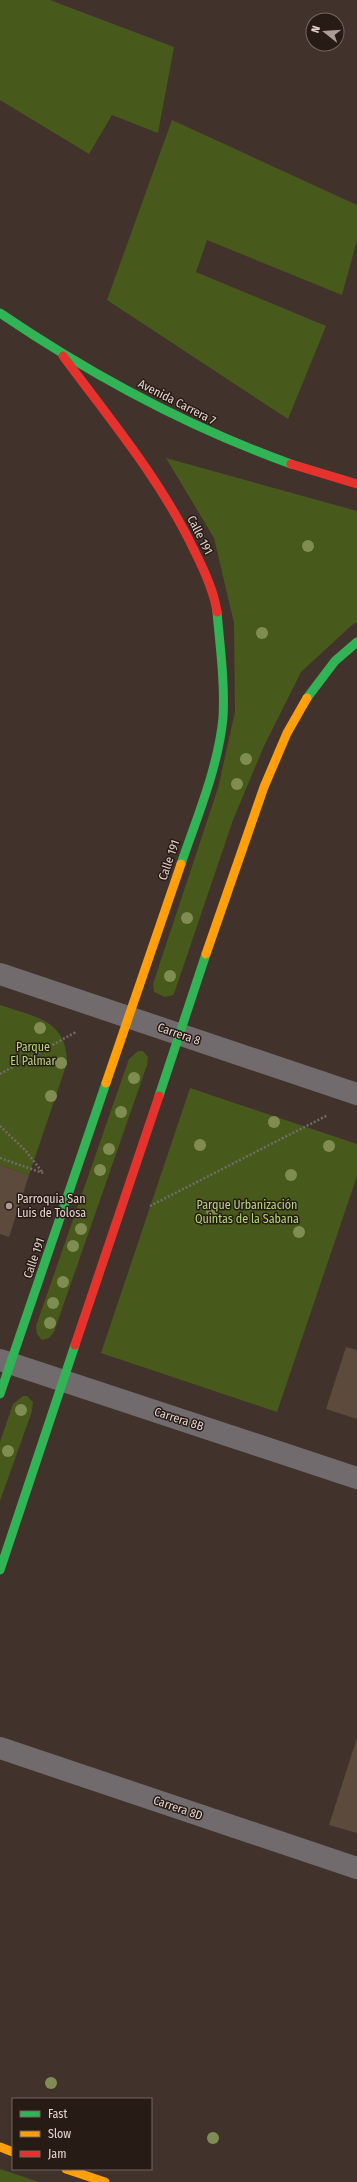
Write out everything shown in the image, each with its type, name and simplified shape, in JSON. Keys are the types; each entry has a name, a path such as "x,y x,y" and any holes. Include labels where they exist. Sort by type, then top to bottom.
{"street":[{"name":"Avenida Carrera 7","path":"0,313 63,356 168,412 238,446 318,474 357,484"},
{"name":"Calle 191","path":"0,1394 5,1362 128,1017 196,820 221,734 224,702 222,651 215,600 199,558 178,519 135,453 63,356"},
{"path":"0,1570 244,841 277,756 295,718 320,677 342,654 357,642"},
{"name":"Carrera 8","path":"0,974 357,1094"},
{"name":"Carrera 8B","path":"5,1362 357,1478"},
{"name":"Carrera 8D","path":"0,1748 357,1868"},
{"path":"0,2147 12,2152"},
{"path":"69,2170 105,2182"}],"path":[{"path":"0,1074 76,1032"},
{"path":"148,1208 328,1116"},
{"path":"0,1126 25,1150 43,1173 0,1158"}],"green space":[{"path":"0,0 50,0 174,47 158,133 112,115 89,154 0,100"},
{"path":"172,120 357,205 357,240 342,295 207,240 196,272 326,326 288,419 107,300"},
{"path":"166,458 357,511 357,622 301,672 264,746 233,820 175,991 173,995 165,997 154,992 153,984 218,788 235,712 234,623 214,538"},
{"name":"Parque El Palmar","path":"0,1005 36,1017 46,1022 55,1028 66,1048 67,1063 29,1175 0,1165"},
{"path":"138,1051 143,1051 148,1057 147,1065 54,1332 49,1338 42,1340 37,1334 36,1326 129,1059"},
{"name":"Parque Urbanización Quintas de la Sabana","path":"190,1088 357,1144 357,1176 277,1412 101,1353"},
{"path":"23,1396 27,1396 33,1402 32,1411 0,1501 0,1442 13,1404"},
{"path":"0,2169 39,2182 0,2182"}],"building":[{"name":"Parroquia San Luis de Tolosa","path":"0,1165 29,1175 9,1237 0,1234"},
{"path":"346,1347 357,1350 357,1419 326,1409"},
{"path":"357,1738 357,1833 329,1825"}],"traffic: fast":[{"path":"0,313 69,357 141,398 215,433 291,464"},
{"path":"181,864 212,774 217,755 223,718 222,665 217,612"},
{"path":"307,698 335,661 357,642"},
{"path":"159,1096 206,954"},
{"path":"0,1394 106,1083"},
{"path":"0,1570 75,1345"}],"traffic: slow":[{"path":"206,954 264,787 287,733 307,698"},
{"path":"106,1083 181,864"},
{"path":"0,2147 12,2152"},
{"path":"69,2170 105,2182"}],"traffic: jam":[{"path":"63,356 134,451 167,500 205,573 214,596 217,612"},
{"path":"291,464 357,484"},
{"path":"75,1345 159,1096"}],"place":[{"name":"Parroquia San Luis de Tolosa","path":"9,1206"}]}
